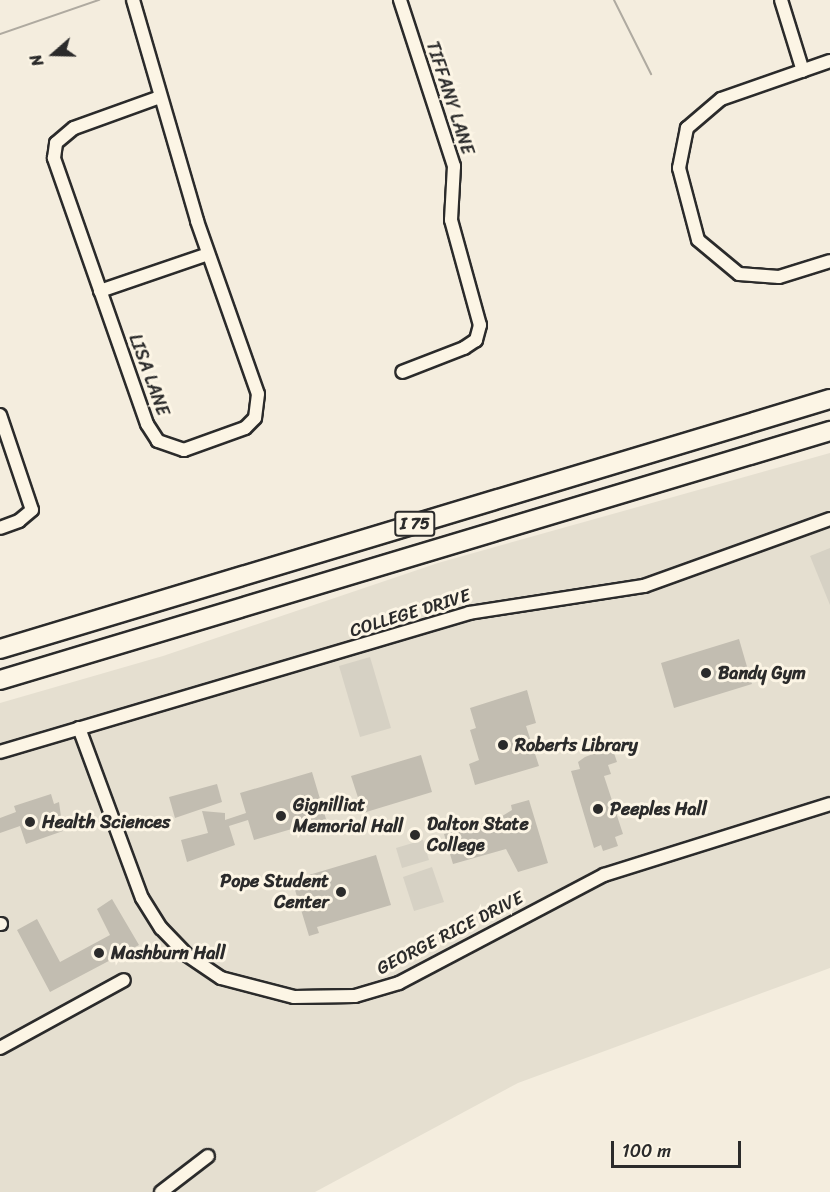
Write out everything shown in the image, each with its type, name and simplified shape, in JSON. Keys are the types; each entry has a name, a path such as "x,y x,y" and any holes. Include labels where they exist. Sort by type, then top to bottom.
{"highway":[{"name":"I 75","path":"0,649 830,399"},
{"name":"I 75","path":"0,680 830,431"}],"street":[{"name":"LISA LANE","path":"133,0 208,254 258,394 255,418 228,436 184,450 158,441 147,424 61,184 54,158 56,143 74,128 160,97"},
{"name":"TIFFANY LANE","path":"400,0 454,166 451,220 480,325 476,340 464,348 402,372"},
{"path":"781,0 803,71"},
{"path":"830,61 721,99 700,115 687,128 680,180 698,240 739,274 779,276 830,261"},
{"path":"100,291 208,254"},
{"path":"0,415 32,510 20,521 0,528"},
{"name":"COLLEGE DRIVE","path":"0,752 478,611 644,586 830,519"},
{"name":"GEORGE RICE DRIVE","path":"79,728 135,881 161,928 187,955 221,978 294,998 355,996 399,983 604,875 830,804"},
{"path":"0,1048 124,980"},
{"path":"160,1192 208,1156"}],"shaded area":[{"name":"Dalton State College","path":"830,453 830,968 518,1083 315,1192 0,1192 0,703 163,656 438,563"},
{"path":"830,548 830,605 810,556"},
{"path":"370,657 391,728 360,737 339,666"},
{"path":"423,840 429,860 402,868 396,848"},
{"path":"432,867 444,902 414,911 403,877"}],"building":[{"name":"Bandy Gym","path":"739,639 752,684 674,708 661,663"},
{"name":"Roberts Library","path":"527,690 536,723 526,726 539,766 475,785 469,764 479,760 470,730 476,728 470,708"},
{"name":"Peeples Hall","path":"612,747 617,762 608,765 611,774 604,776 623,834 615,837 618,846 603,851 601,845 594,848 571,771 580,769 578,762 585,757"},
{"path":"421,755 432,792 363,813 351,776"},
{"name":"Gignilliat Memorial Hall","path":"312,772 326,819 254,840 248,820 229,826 235,845 187,862 181,840 208,833 202,811 225,813 225,820 246,813 240,793"},
{"path":"217,784 222,802 175,818 169,797"},
{"name":"Health Sciences","path":"51,794 54,804 59,802 63,831 26,844 20,826 0,833 0,818 16,812 14,806"},
{"path":"529,800 548,863 518,872 506,849 453,864 444,834 499,818 512,810 511,805"},
{"name":"Pope Student Center","path":"376,855 391,905 317,927 319,933 309,936 292,880"},
{"name":"Mashburn Hall","path":"112,899 139,945 50,992 17,930 37,919 60,962 110,935 97,909"}],"waterway":[{"path":"0,34 99,0"},
{"path":"614,0 651,74"}],"place":[{"name":"Bandy Gym","path":"706,673"},
{"name":"Roberts Library","path":"503,745"},
{"name":"Peeples Hall","path":"598,809"},
{"name":"Gignilliat Memorial Hall","path":"281,816"},
{"name":"Health Sciences","path":"30,822"},
{"name":"Dalton State College","path":"415,835"},
{"name":"Pope Student Center","path":"341,892"},
{"name":"Mashburn Hall","path":"99,953"}]}
